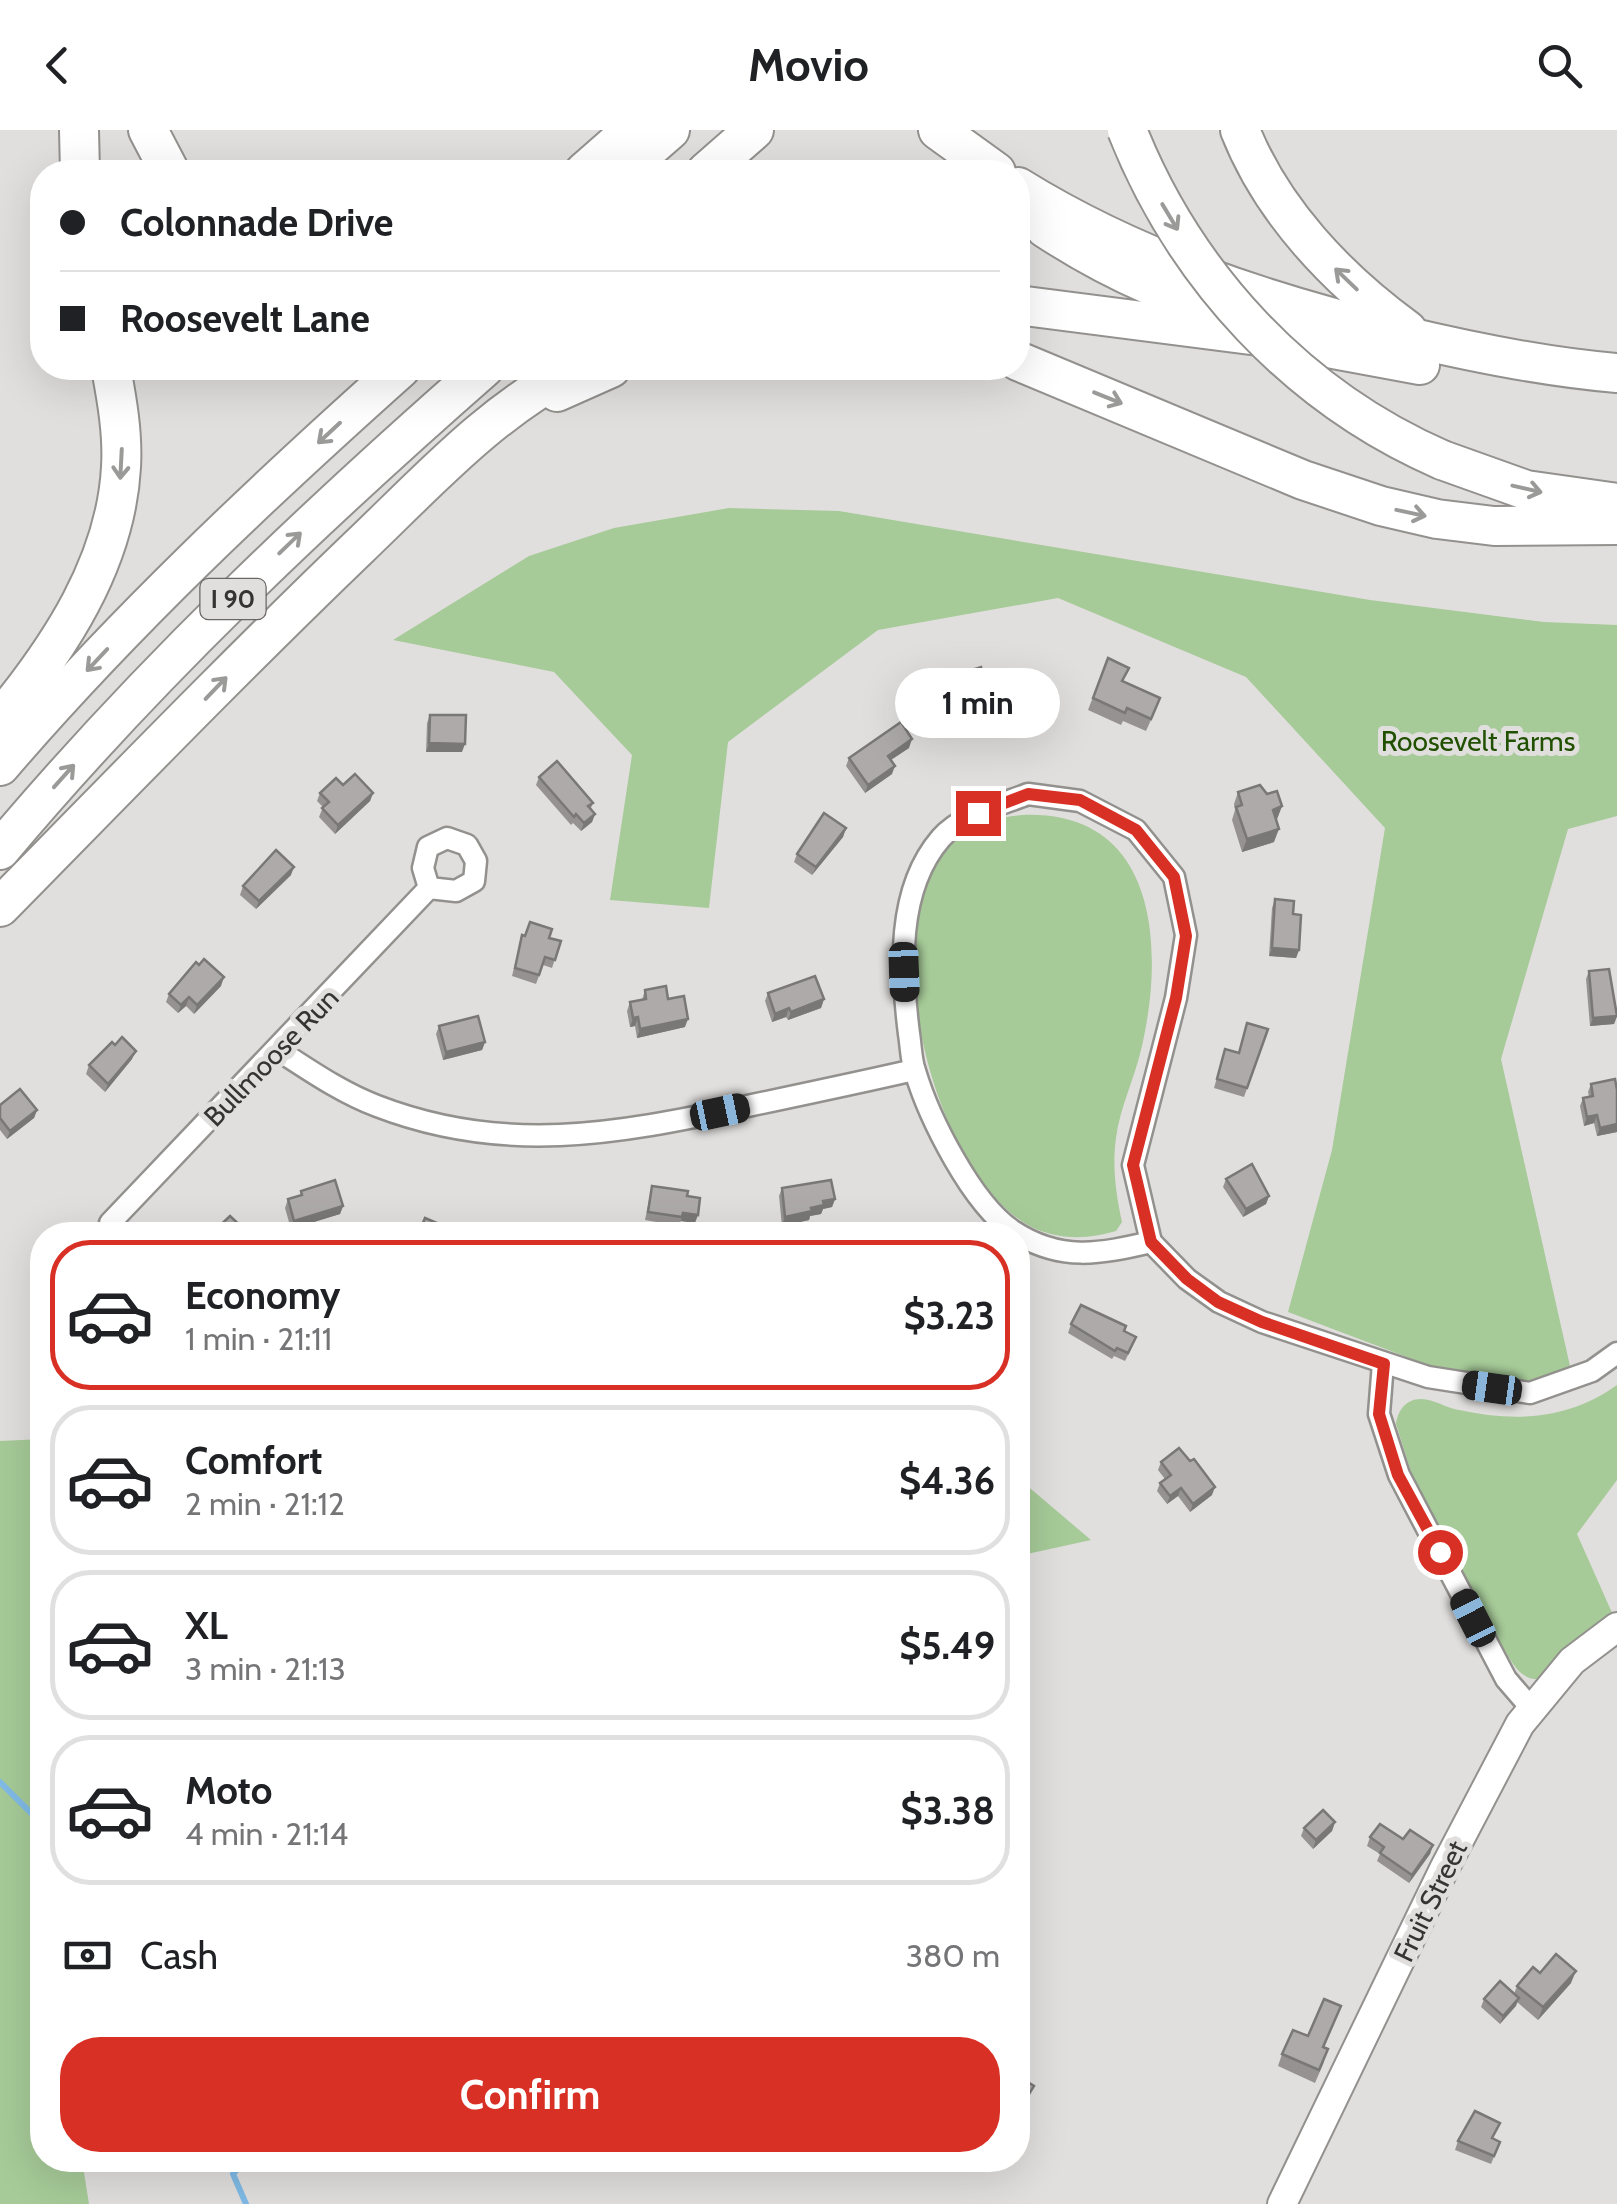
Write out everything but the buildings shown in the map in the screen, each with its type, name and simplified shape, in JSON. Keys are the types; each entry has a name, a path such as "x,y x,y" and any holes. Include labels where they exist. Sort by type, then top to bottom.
{"highway":[{"path":"79,130 80,160"},
{"path":"148,130 164,160"},
{"path":"598,160 632,130"},
{"path":"636,160 670,130"},
{"path":"720,160 754,130"},
{"path":"909,130 948,160"},
{"path":"938,130 979,160"},
{"path":"1128,130 1159,198 1193,254 1252,326 1294,368 1338,403 1393,437 1442,460 1526,490 1617,502"},
{"path":"1240,130 1268,185 1308,239 1376,307 1409,350"},
{"path":"1030,194 1151,256 1480,378 1617,397"},
{"path":"1030,218 1108,267 1163,291 1409,350"},
{"path":"1030,307 1617,373"},
{"path":"1030,366 1303,480 1382,506 1494,526 1617,525"},
{"path":"0,720 71,620 94,575 110,531 118,501 122,454 113,380"},
{"name":"I 90","path":"0,766 192,562 388,380"},
{"name":"I 90","path":"0,850 98,738 206,625 308,526 471,380"},
{"path":"0,907 427,478 508,409 556,380"},
{"path":"391,516 518,416 581,380"}],"street":[{"path":"1002,1222 983,1204 961,1170 914,1070 903,935 921,865 943,834 978,813 1028,794 1080,800 1136,830 1174,877 1186,936 1176,998 1133,1165 1151,1242 1187,1279 1218,1302 1262,1322 1384,1364 1462,1383 1530,1393 1592,1370 1617,1354"},
{"name":"Bullmoose Run","path":"111,1222 430,888"},
{"path":"278,1050 376,1106 460,1130 544,1137 611,1134 914,1070"},
{"path":"1030,1239 1060,1252 1095,1255 1151,1242"},
{"path":"1384,1364 1379,1414 1398,1475 1506,1679 1531,1708"},
{"name":"Fruit Street","path":"1282,2204 1444,1869 1531,1708 1572,1661 1617,1627"}],"green space":[{"name":"Roosevelt Farms","path":"729,508 839,511 1370,600 1544,622 1617,625 1617,816 1568,829 1501,1059 1572,1375 1526,1385 1441,1370 1288,1312 1332,1150 1385,828 1246,677 1058,598 878,630 728,742 709,908 610,900 632,755 554,672 393,640 529,556 614,528"},
{"path":"1023,815 1068,820 1102,836 1126,861 1142,893 1150,930 1152,970 1138,1061 1115,1149 1122,1222 1116,1231 1071,1237 1049,1234 1024,1222 994,1197 965,1155 941,1104 924,1048 915,989 915,934 925,885 947,846 963,831 991,820"},
{"path":"1617,1385 1617,1480 1577,1534 1613,1615 1541,1679 1534,1679 1518,1670 1503,1648 1412,1475 1397,1419 1407,1403 1421,1399 1480,1414 1541,1415 1580,1405"},
{"path":"30,1440 30,2172 84,2172 89,2204 0,2204 0,1441"},
{"path":"1030,1488 1091,1540 1030,1553"}],"waterway":[{"path":"0,1782 30,1812"},
{"path":"235,2172 246,2204"}],"route":[{"path":"978,813 1028,794 1080,800 1136,830 1174,877 1186,936 1176,998 1133,1165 1151,1242 1187,1279 1218,1302 1262,1322 1384,1364 1379,1414 1398,1475 1440,1552"}]}
